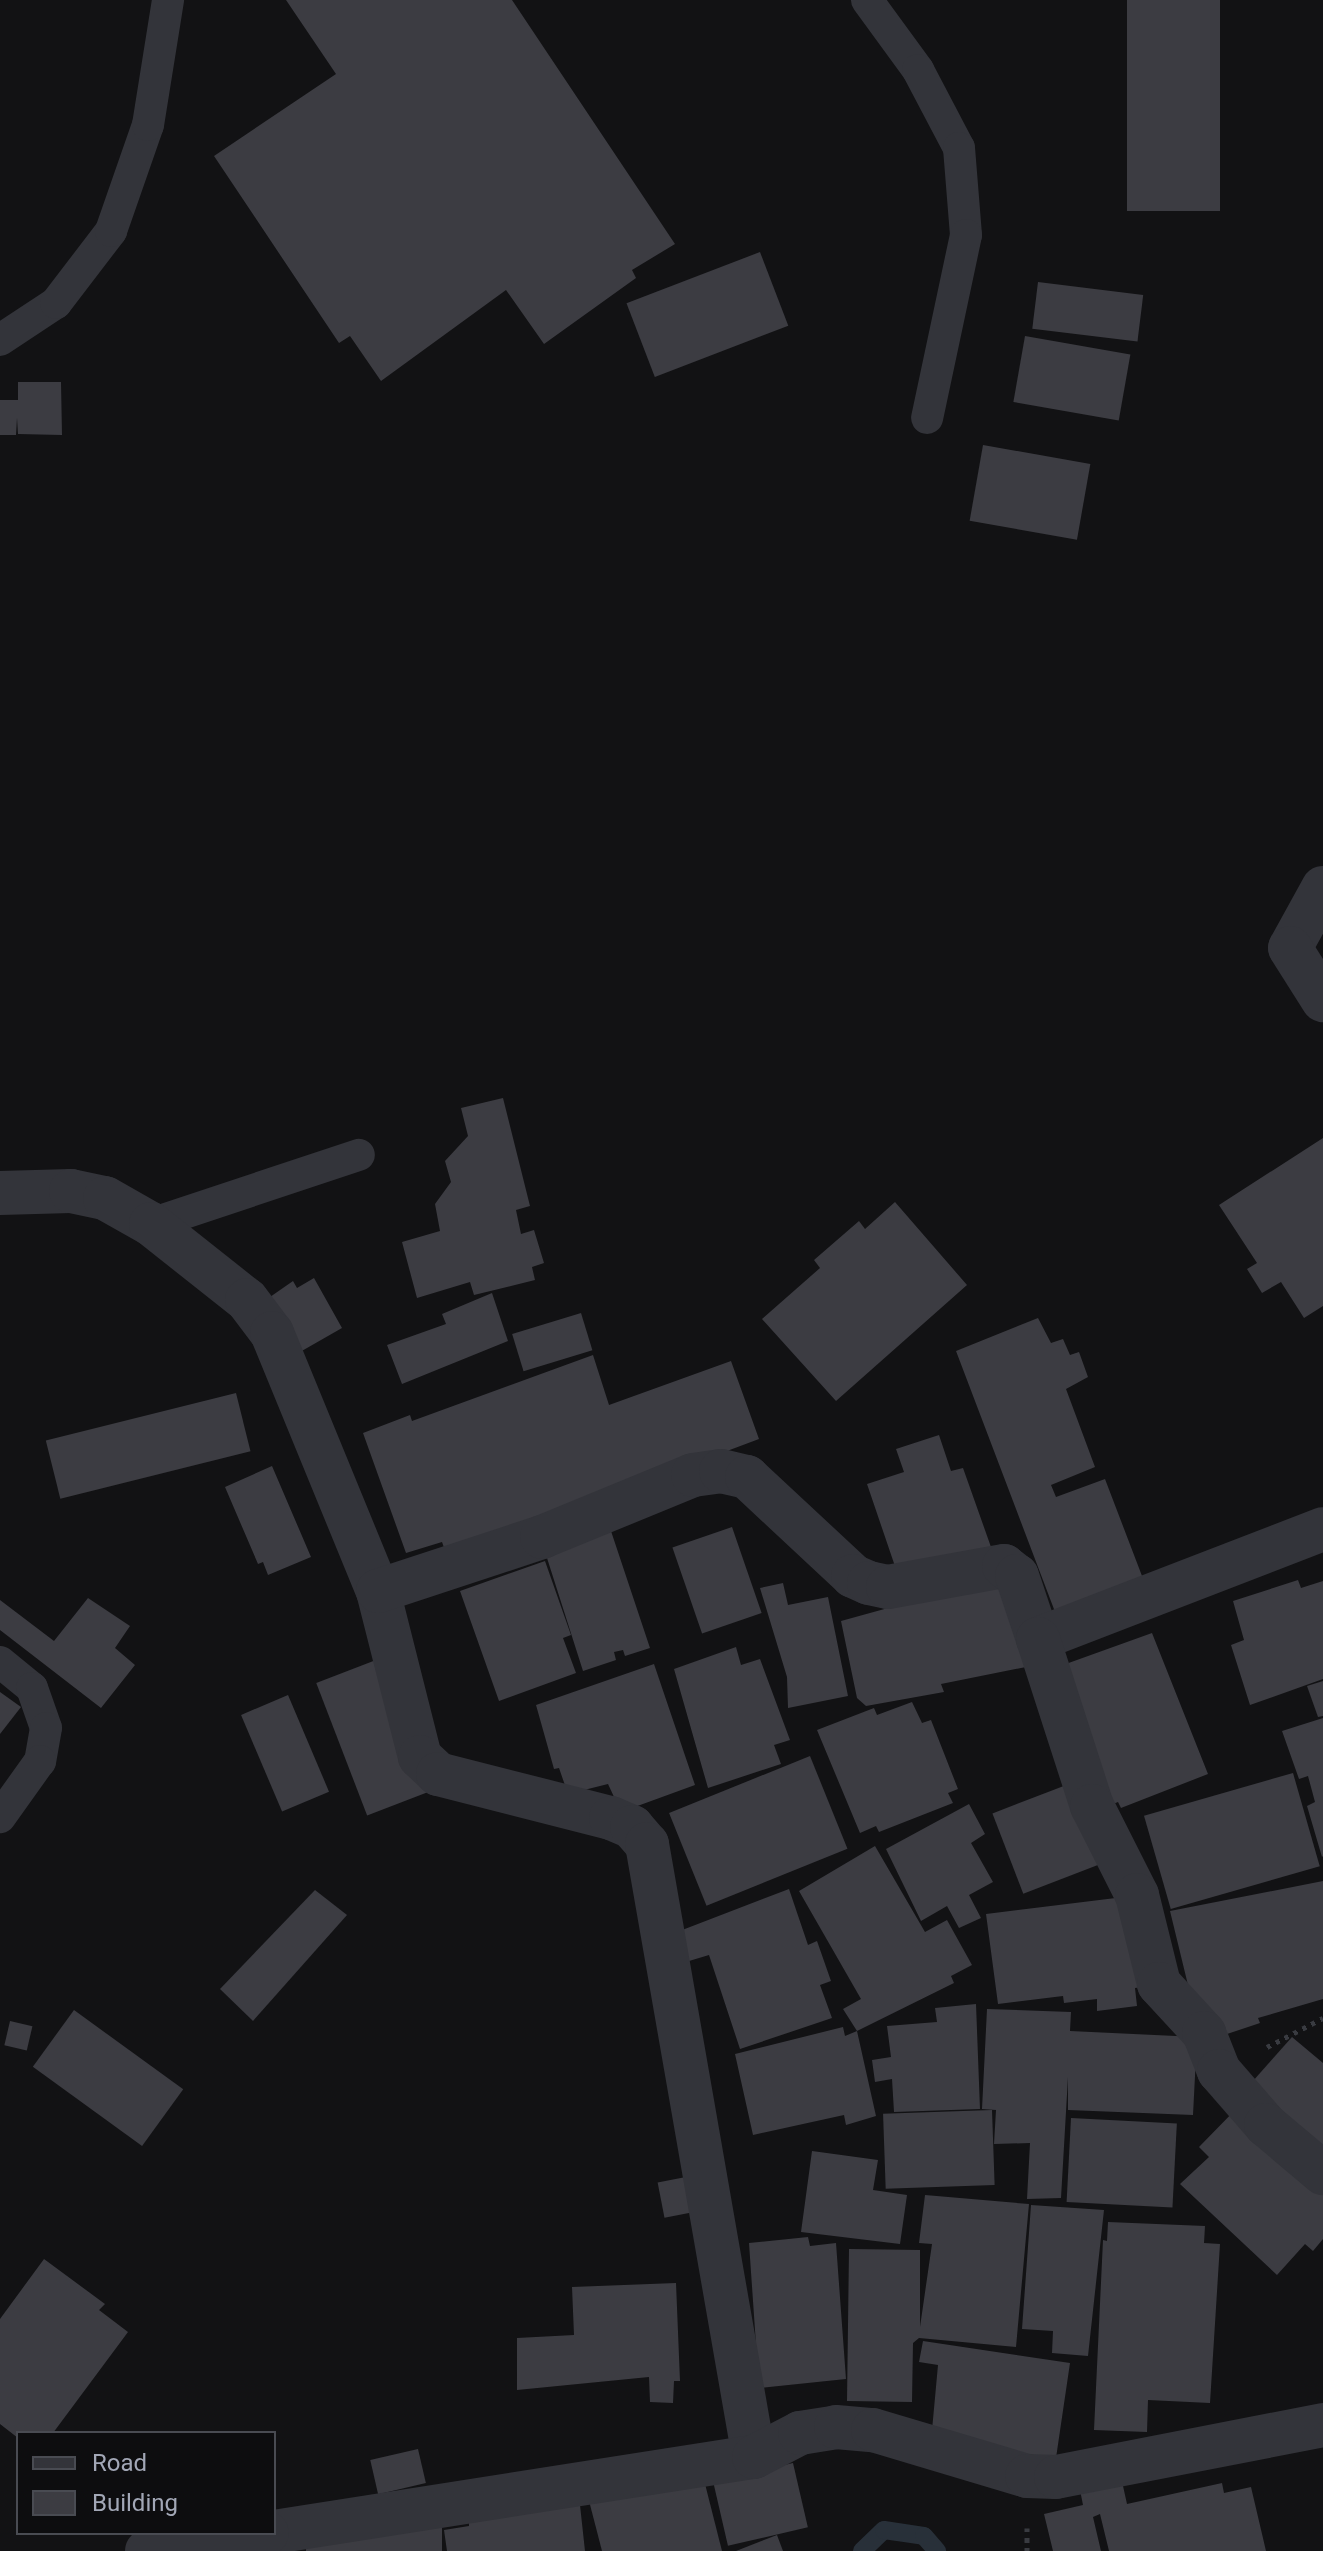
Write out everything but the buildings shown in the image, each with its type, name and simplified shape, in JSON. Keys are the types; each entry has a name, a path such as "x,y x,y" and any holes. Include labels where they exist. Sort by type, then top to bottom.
{"street":[{"path":"1323,888 1290,948 1323,1000"},
{"path":"0,1193 94,1196 151,1224 247,1300 272,1333 378,1591 420,1757 438,1774 611,1818 632,1827 647,1844 754,2457"},
{"path":"378,1591 542,1537 693,1475 721,1471 747,1477 853,1576 869,1583 888,1587 1004,1566 1017,1576 1092,1806 1137,1895 1159,1984 1204,2033 1219,2071 1266,2125 1323,2173"},
{"path":"1038,1639 1323,1529"},
{"path":"276,2532 754,2457 800,2433 836,2427 873,2430 1027,2476 1056,2477 1323,2425"},
{"path":"147,2551 254,2535"}],"lane":[{"path":"0,340 56,303 111,231 148,125 168,0"},
{"path":"867,0 918,70 959,148 966,235 927,418"},
{"path":"151,1224 359,1155"},
{"path":"0,1662 32,1688 46,1728 40,1761 0,1817"}],"waterway":[{"path":"862,2551 884,2530 924,2536 937,2551"}]}
